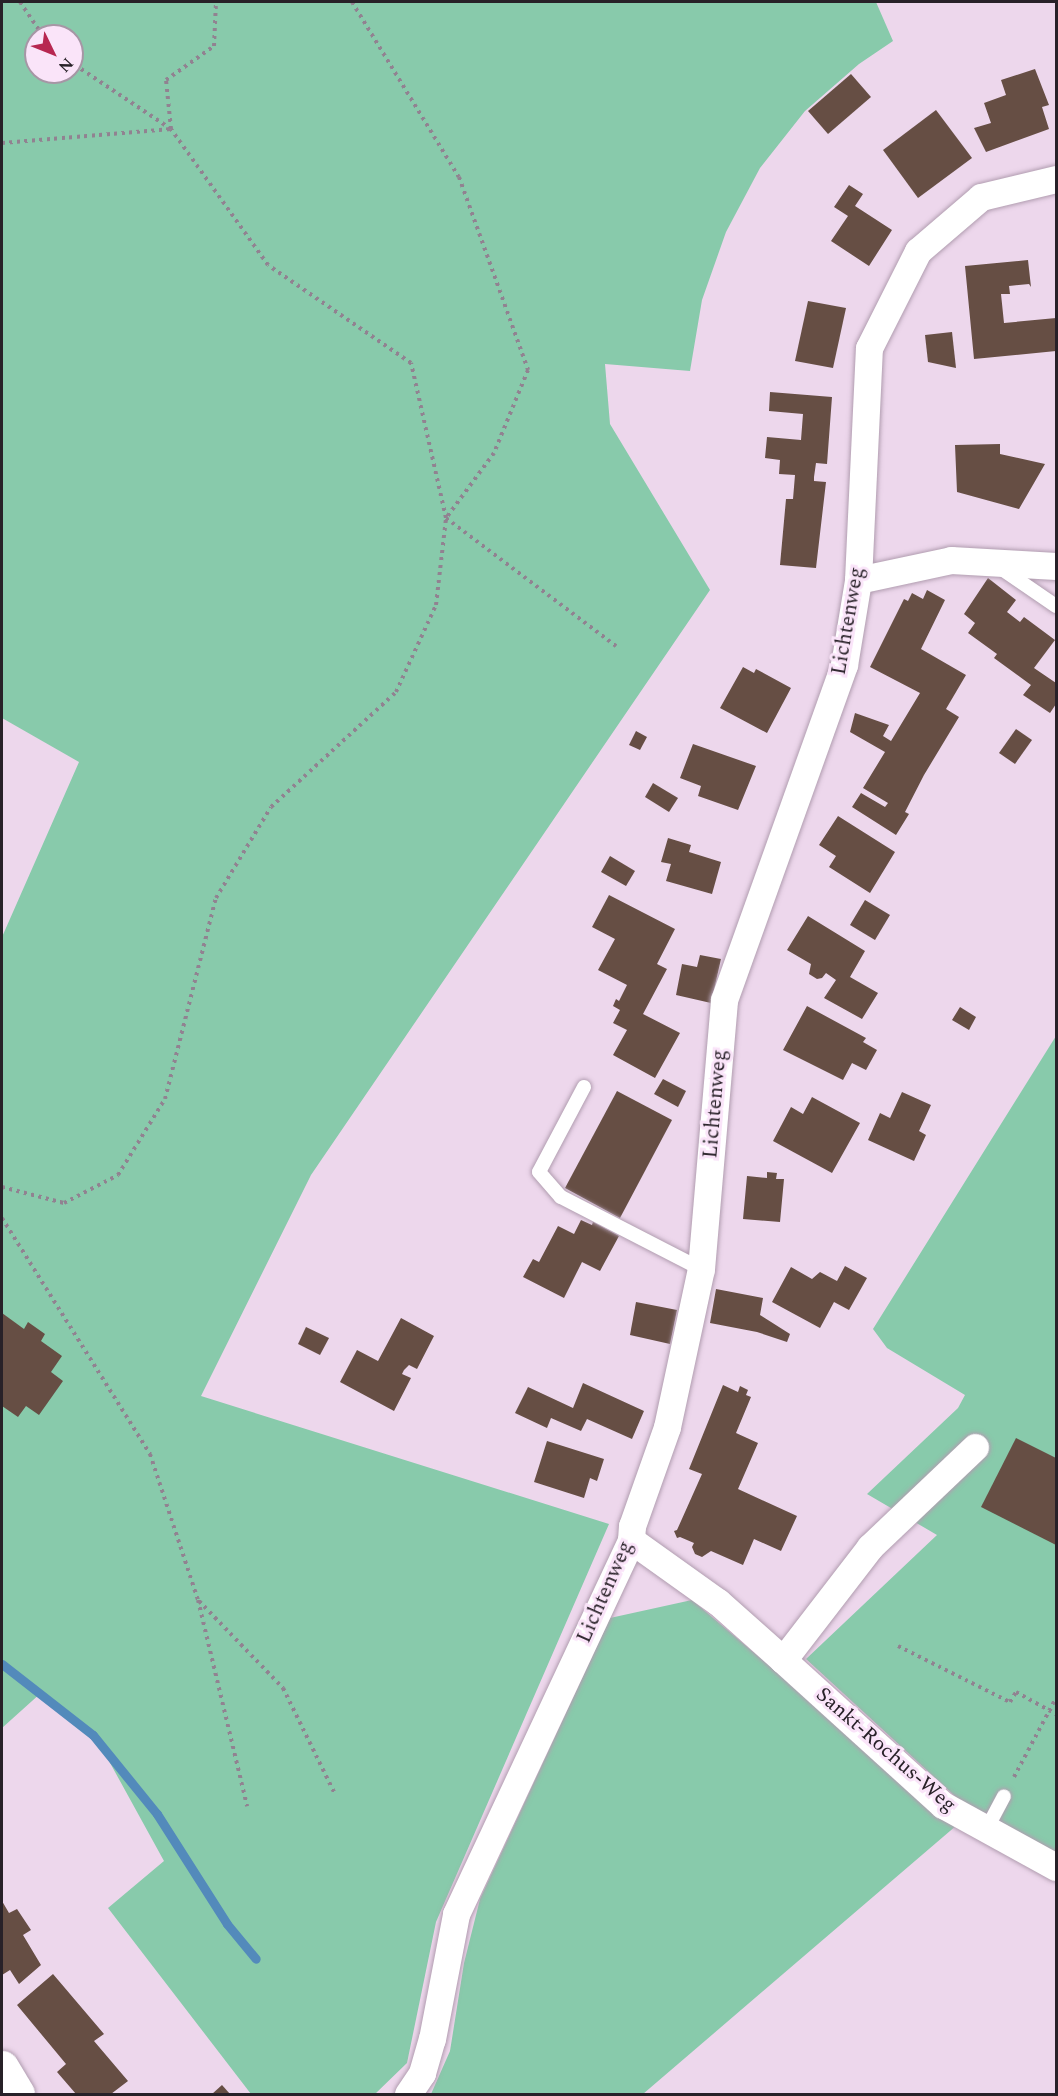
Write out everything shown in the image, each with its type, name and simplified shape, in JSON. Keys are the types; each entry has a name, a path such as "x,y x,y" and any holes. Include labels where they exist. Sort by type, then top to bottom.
{"street":[{"name":"Lichtenweg","path":"408,2094 422,2073 432,2039 456,1914 631,1540 632,1526 667,1427 701,1269 724,1000 844,665 858,580 869,348 918,251 981,197 1056,178"},
{"path":"858,580 951,560 1056,566"},
{"path":"783,1660 870,1547 975,1447"},
{"name":"Sankt-Rochus-Weg","path":"631,1540 718,1602 943,1805 1056,1867"},
{"path":"2,2067 18,2094"}],"lane":[{"path":"994,564 1056,606"},
{"path":"584,1087 539,1172 561,1197 701,1269"},
{"path":"986,1830 1004,1796"}],"path":[{"path":"20,2 36,24"},
{"path":"171,129 166,81 214,46 216,2"},
{"path":"352,2 459,177 528,370 494,453 446,518"},
{"path":"2,1187 64,1203 118,1175 165,1099 216,898 271,807 396,692 436,605 446,518 411,363 268,265 171,129 84,71"},
{"path":"2,142 171,129"},
{"path":"446,518 616,646"},
{"path":"2,1218 150,1455 198,1600 247,1806"},
{"path":"198,1600 283,1688 335,1794"},
{"path":"898,1647 1010,1702 1016,1692 1056,1714"},
{"path":"1004,1796 1056,1698"}],"green space":[{"path":"2,2 876,2 893,41 859,64 805,111 760,168 726,232 702,300 690,371 605,364 610,424 710,590 311,1175 201,1396 609,1524 436,1922 407,2063 375,2094 251,2094 108,1908 164,1861 98,1741 42,1692 2,1728 2,937 79,762 2,718"},
{"path":"1056,1036 1056,1877 982,1821 806,1659 937,1535 867,1494 958,1408 965,1395 887,1348 873,1329"},
{"path":"692,1600 957,1825 643,2094 431,2094 450,2051 464,1963 480,1899 610,1618"}],"building":[{"path":"1035,69 1049,105 1042,107 1049,129 986,152 974,128 991,123 984,103 1006,95 1001,80"},
{"path":"851,74 871,97 828,134 808,111"},
{"path":"936,110 972,158 918,198 883,150"},
{"path":"849,185 863,194 855,206 892,230 869,266 831,241 848,216 834,207"},
{"path":"1028,260 1031,287 1029,284 1009,286 1010,294 1001,294 1004,323 1056,318 1056,351 974,359 965,266"},
{"path":"808,301 846,308 833,368 795,361"},
{"path":"952,332 956,368 928,362 925,335"},
{"path":"770,392 832,397 827,464 816,463 814,477 814,481 826,482 816,568 780,565 786,499 793,499 795,475 779,474 780,460 765,458 767,437 801,440 803,414 769,411"},
{"path":"1000,444 1000,454 1045,464 1019,509 957,492 955,445"},
{"path":"988,578 1016,600 1007,612 1020,622 1024,617 1055,640 1034,668 1056,683 1056,704 1050,713 1023,695 1031,685 994,658 997,654 968,633 975,623 964,614"},
{"path":"927,590 945,600 921,649 966,675 946,709 959,717 924,775 905,812 909,814 896,835 852,807 861,793 885,807 888,803 863,788 885,752 850,732 855,713 889,725 883,736 891,741 920,693 870,667 904,599 908,601 912,593 923,599"},
{"path":"743,667 754,673 756,669 791,688 767,733 720,708"},
{"path":"1016,729 1032,740 1015,764 999,753"},
{"path":"636,731 647,737 640,750 629,745"},
{"path":"693,744 756,766 738,810 698,796 701,786 680,778"},
{"path":"653,783 678,798 669,812 645,797"},
{"path":"838,816 895,852 870,893 829,867 836,856 819,845"},
{"path":"668,838 691,845 689,852 721,862 712,894 666,881 671,864 661,862"},
{"path":"610,856 635,871 626,886 601,872"},
{"path":"609,895 675,929 657,964 667,969 643,1014 680,1033 655,1078 613,1055 627,1030 613,1023 620,1010 613,1006 616,999 619,1001 627,985 598,970 615,939 592,927"},
{"path":"865,900 890,915 875,940 850,925"},
{"path":"808,916 865,951 850,977 878,993 862,1019 824,998 836,980 826,973 822,978 817,979 809,974 811,964 787,950"},
{"path":"700,955 721,959 711,1003 676,995 682,964 697,967"},
{"path":"807,1006 866,1038 863,1042 877,1050 866,1070 852,1063 843,1080 783,1050"},
{"path":"960,1007 976,1017 969,1030 952,1020"},
{"path":"663,1079 686,1091 678,1107 654,1094"},
{"path":"617,1091 672,1120 620,1218 565,1188"},
{"path":"902,1092 931,1105 919,1131 926,1135 914,1161 868,1140 880,1113 890,1118"},
{"path":"812,1097 860,1123 832,1173 773,1141 791,1107 803,1114"},
{"path":"767,1172 777,1173 776,1179 784,1179 780,1222 743,1219 747,1176 767,1178"},
{"path":"581,1220 592,1225 593,1222 619,1236 600,1271 582,1262 564,1298 523,1277 533,1259 539,1262 558,1226 574,1234"},
{"path":"845,1266 867,1278 849,1310 834,1302 820,1328 772,1302 791,1267 812,1279 820,1272 837,1281"},
{"path":"716,1289 763,1298 760,1315 790,1334 787,1342 757,1332 710,1323"},
{"path":"636,1302 677,1310 670,1344 630,1335"},
{"path":"2,1313 24,1329 28,1322 45,1334 41,1341 62,1356 51,1372 63,1381 39,1415 26,1406 18,1417 2,1406"},
{"path":"401,1318 434,1336 417,1369 409,1365 404,1370 402,1374 411,1378 394,1411 340,1382 357,1350 378,1361"},
{"path":"306,1327 329,1338 320,1355 298,1344"},
{"path":"583,1383 644,1411 632,1439 587,1419 581,1431 551,1418 547,1428 515,1413 528,1387 573,1408"},
{"path":"723,1385 738,1392 740,1386 748,1390 746,1395 751,1397 736,1433 758,1443 738,1489 797,1516 781,1551 754,1539 743,1565 711,1551 702,1557 695,1554 692,1547 694,1543 680,1537 677,1538 674,1531 677,1530 702,1474 689,1469"},
{"path":"1016,1438 1056,1458 1056,1545 981,1507"},
{"path":"547,1441 604,1459 597,1481 590,1478 584,1498 534,1482"},
{"path":"2,1901 9,1913 17,1909 31,1930 23,1935 41,1965 19,1984 10,1970 2,1975"},
{"path":"53,1974 104,2034 94,2041 128,2081 111,2094 76,2094 57,2072 66,2064 17,2005"},
{"path":"222,2085 230,2094 212,2094"}],"waterway":[{"path":"2,1664 93,1735 157,1814 227,1924 256,1959"}]}
